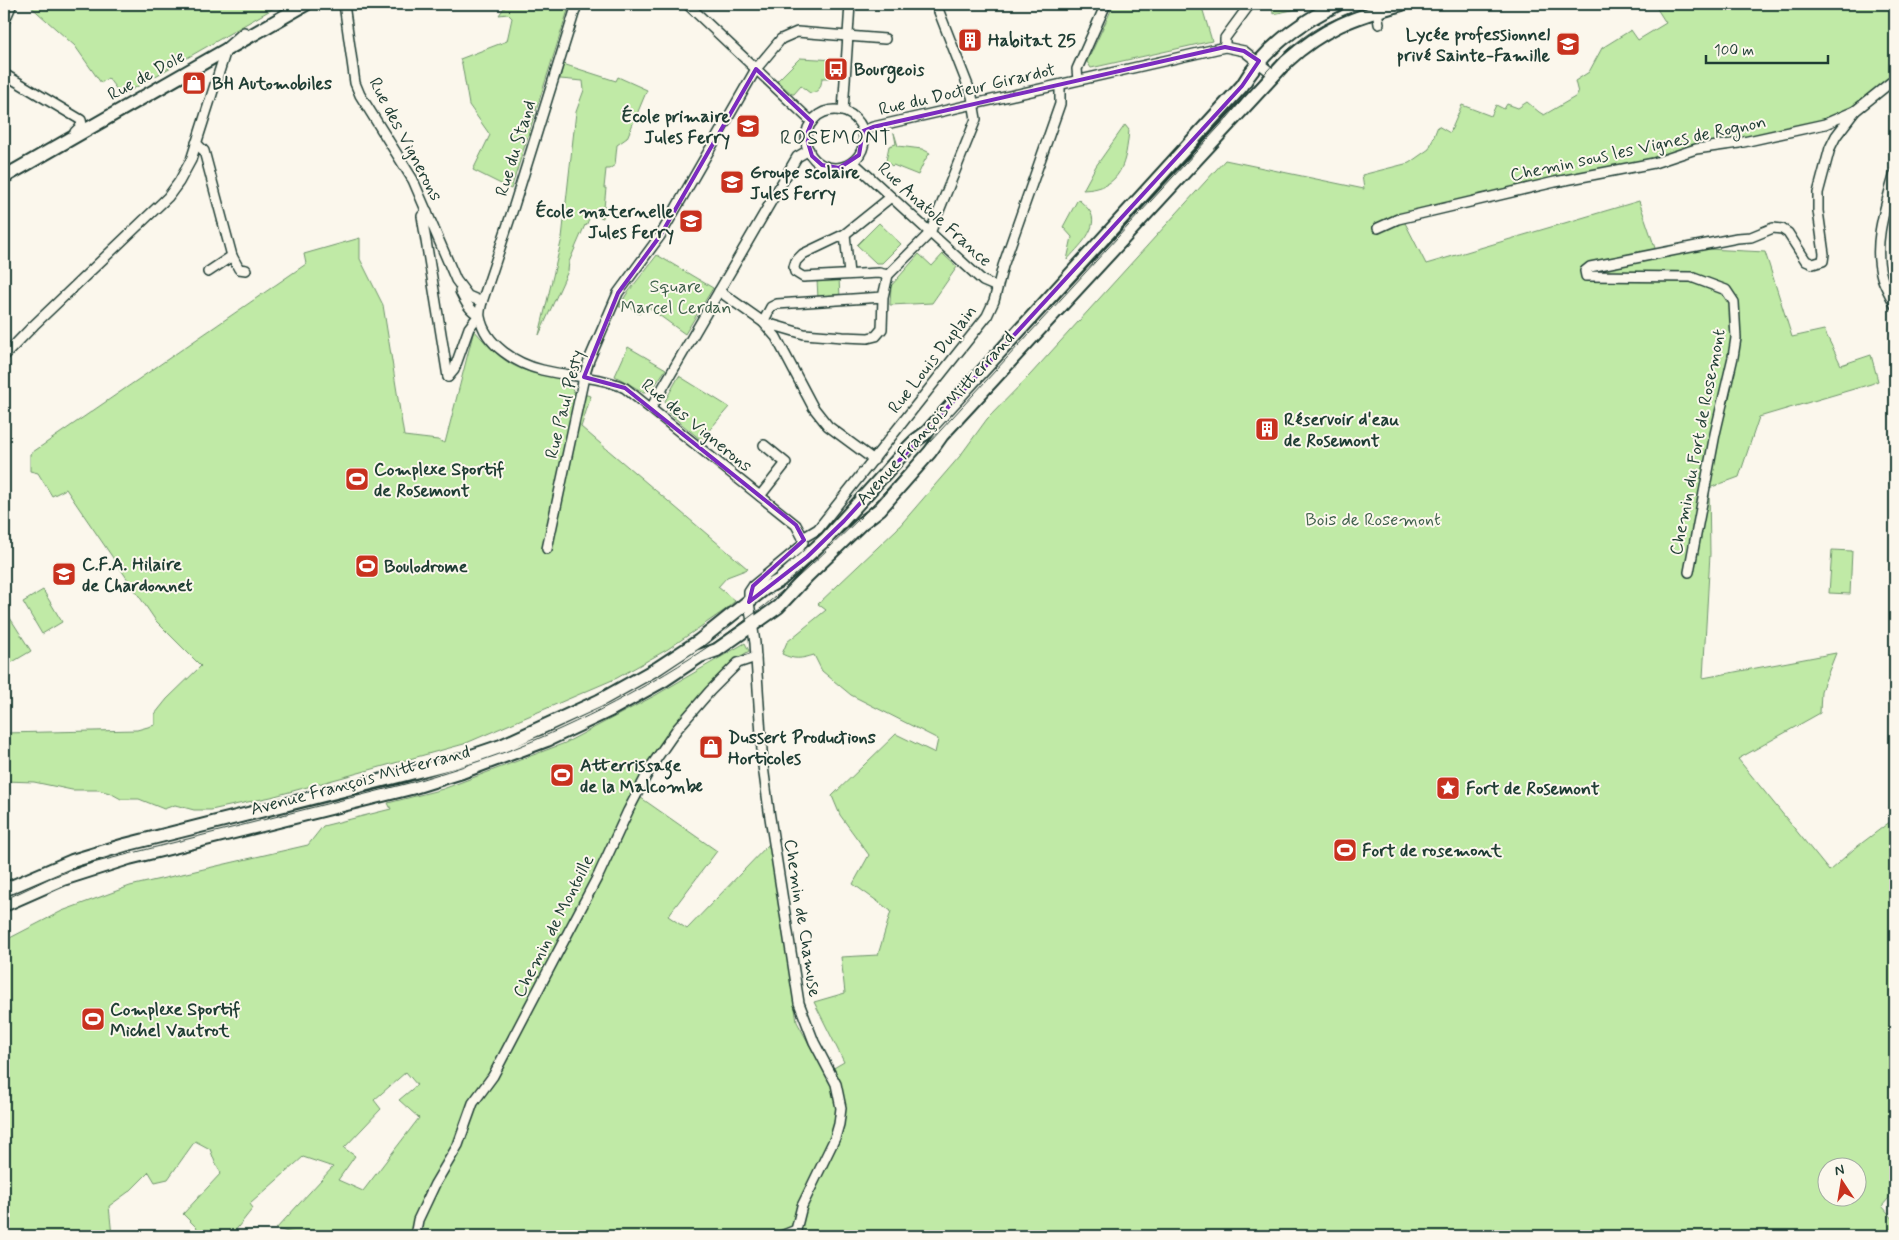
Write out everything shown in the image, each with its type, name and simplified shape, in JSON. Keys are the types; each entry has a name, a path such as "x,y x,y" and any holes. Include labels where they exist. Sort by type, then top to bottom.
{"main road":[{"name":"Rue de Dole","path":"4,169 82,123 116,107 166,79 293,4"},
{"name":"Rue de Dole","path":"4,177 306,4"},
{"name":"Avenue François Mitterrand","path":"4,890 72,861 125,845 404,776 454,762 500,746 599,701 658,668 700,641 764,589 780,580 844,521 865,494 916,440 927,432 1242,86 1259,61 1296,27 1338,4"},
{"name":"Avenue François Mitterrand","path":"4,905 63,879 130,858 411,788 508,756 610,710 664,680 700,656 716,650 778,607 814,569 880,509 926,457 942,435 1286,62 1312,40 1352,19 1377,7 1402,4"}],"street":[{"path":"4,22 12,4"},
{"name":"Rue des Vignerons","path":"344,4 355,83 360,95 409,173 456,280 468,296 482,302"},
{"name":"Rue du Stand","path":"482,302 577,4"},
{"path":"687,4 812,122"},
{"path":"843,111 850,4"},
{"path":"763,322 804,334 843,338 868,338 876,336 882,329 883,297 888,274 930,233 976,119 974,104 936,4"},
{"path":"1078,80 1077,69 1106,4"},
{"path":"1250,4 1224,38 1225,47 1244,51 1259,61 1274,76"},
{"path":"1377,7 1380,24"},
{"path":"4,356 168,197 185,173 191,160 226,51 230,43 244,32"},
{"name":"Rue Paul Pesty","path":"547,550 584,376 618,293 660,236 756,69 781,39 788,34 797,32 885,39"},
{"name":"Rue du Docteur Girardot","path":"863,131 872,127 1225,47"},
{"path":"4,74 81,120 80,129 51,145 50,149"},
{"name":"Chemin sous les Vignes de Rognon","path":"1378,228 1398,219 1555,182 1654,162 1696,149 1739,143 1825,124 1855,111 1895,79"},
{"name":"Rue Louis Duplain","path":"749,602 749,592 753,586 799,548 803,538 818,528 987,316 1060,104 1060,85"},
{"path":"843,111 856,118 863,131 863,149 854,162 839,168 830,168 815,160 809,150 806,136 812,122 818,116 826,112 843,111"},
{"name":"Chemin du Fort de Rosemont","path":"1689,572 1715,434 1733,357 1736,338 1734,302 1726,290 1691,277 1586,276 1585,271 1590,267 1626,259 1751,237 1773,228 1788,233 1806,261 1813,264 1823,261 1824,254 1818,210 1818,193 1830,148 1836,136 1855,111"},
{"path":"196,143 204,151 232,256 240,269 246,270"},
{"path":"651,408 797,156 809,150"},
{"name":"Rue Anatole France","path":"854,162 983,281 997,287"},
{"path":"1895,174 1883,216 1879,251 1882,276 1895,305"},
{"path":"888,274 879,272 803,277 795,272 794,267 796,261 803,254 845,234 891,197"},
{"path":"427,211 422,216 448,377 454,370 469,328 480,315 482,302"},
{"path":"845,234 849,274"},
{"path":"208,272 232,256"},
{"path":"456,280 465,302 471,310 480,315"},
{"path":"719,291 763,322 776,337 813,407 828,426 874,460"},
{"path":"763,322 771,307 777,304 883,297"},
{"name":"Rue des Vignerons","path":"480,315 483,326 490,338 501,350 522,363 542,370 611,382 625,388 796,524 803,538"},
{"name":"Rue des Vignerons","path":"760,496 786,463 764,445"},
{"name":"Chemin de Chamuse","path":"749,602 756,657 763,766 799,1003 814,1042 836,1084 840,1108 839,1124 835,1138 802,1206 798,1233"},
{"name":"Chemin de Montoille","path":"415,1236 418,1220 435,1184 458,1145 474,1104 493,1076 600,874 628,811 652,765 677,729 710,691 738,663 756,657"},
{"path":"781,1236 798,1233"}],"highlighted area":[{"path":"1225,47 1244,51 1259,61 1242,86 844,521 807,557 749,602 753,586 804,540 796,525 625,388 584,377 618,293 660,236 756,69 812,122 806,136 812,156 822,165 839,168 859,155 863,131 873,127"}],"green space":[{"path":"28,4 281,4 119,97 116,93 118,91 108,78 101,83 75,46"},
{"path":"507,4 570,4 511,189 473,170 490,135 469,105 460,59 507,41 512,18 508,14 499,15"},
{"path":"1114,4 1201,4 1212,41 1091,68 1087,62"},
{"path":"1272,4 1321,4 1273,14"},
{"name":"Bois de Rosemont","path":"1654,4 1895,4 1895,76 1859,105 1824,121 1729,141 1700,143 1654,159 1401,215 1426,264 1639,201 1657,254 1708,249 1765,252 1792,337 1824,330 1841,365 1871,355 1878,381 1759,417 1739,477 1709,488 1710,554 1703,678 1836,653 1821,691 1820,713 1738,759 1829,871 1854,849 1895,818 1895,1191 1882,1206 1895,1221 1895,1228 1887,1236 304,1236 276,1229 333,1167 303,1157 250,1204 253,1208 231,1236 205,1236 183,1214 221,1173 210,1149 195,1141 168,1179 155,1182 149,1172 131,1190 109,1206 112,1236 4,1236 4,941 62,911 130,886 308,845 323,826 391,809 388,803 443,789 565,743 656,695 745,643 749,651 732,662 675,728 634,793 717,851 668,916 687,929 770,843 797,1022 825,1073 844,1062 814,1002 845,993 841,957 878,955 891,911 853,884 869,855 840,815 832,796 896,734 935,753 938,739 851,695 822,671 814,655 798,658 782,654 787,642 826,610 818,604 897,529 960,456 987,419 1030,375 1225,160 1364,189 1362,175 1409,163 1429,149 1438,126 1450,133 1462,105 1491,116 1496,105 1504,109 1507,104 1518,108 1527,102 1544,115 1575,97 1578,93 1575,81 1589,72 1602,48 1631,30 1638,40 1666,23","holes":["406,1072 417,1085 399,1100 419,1118 363,1191 338,1180 355,1156 344,1148 381,1109 374,1100"]},
{"path":"800,58 836,60 835,75 829,75 829,78 822,78 820,87 816,92 810,93 801,86 792,94 777,81"},
{"path":"563,64 616,81 618,77 647,90 627,138 617,145 615,165 606,169 603,218 591,214 539,335 562,238 576,112 584,90 583,81 560,79"},
{"path":"1125,125 1129,130 1128,142 1120,172 1106,185 1083,190 1096,166"},
{"path":"894,133 898,146 922,149 930,153 918,175 892,166 886,161 889,146 896,144"},
{"path":"1078,199 1089,210 1092,223 1087,237 1067,260 1072,237 1063,227"},
{"path":"879,223 901,244 882,263 876,263 857,245"},
{"name":"Complexe Sportif de Rosemont","path":"360,238 360,259 383,305 404,436 438,440 445,443 474,330 496,353 514,366 536,374 567,380 574,392 591,396 581,427 748,569 727,577 718,587 735,601 668,649 617,678 464,744 271,797 211,810 194,810 175,805 164,809 139,799 121,799 110,793 98,790 72,790 34,782 4,781 4,733 137,730 155,725 155,714 167,699 201,666 156,621 66,489 52,496 38,473 30,471 30,454 306,264 304,254"},
{"path":"919,254 932,266 943,254 957,267 932,303 890,305 891,286"},
{"name":"Square Marcel Cerdan","path":"657,255 713,288 685,334 645,305 639,314 630,307 619,307"},
{"path":"839,278 840,297 818,298 817,280"},
{"path":"628,347 666,369 651,391 643,392 615,376"},
{"path":"679,376 729,407 701,440 667,412 665,401"},
{"path":"1832,550 1852,551 1850,594 1829,593"},
{"path":"43,590 62,622 42,634 23,602"},
{"path":"4,611 31,651 4,667"}],"tram line":[{"path":"4,900 50,878 89,864 413,782 499,754 549,734 601,709 653,681 703,650 751,616 780,592 863,515 1282,56 1321,26 1342,16 1378,4"}],"place":[{"name":"Habitat 25","path":"970,40"},
{"name":"Lycée professionnel privé Sainte-Famille","path":"1568,44"},
{"name":"Bourgeois","path":"836,69"},
{"name":"BH Automobiles","path":"194,83"},
{"name":"École primaire Jules Ferry","path":"748,126"},
{"name":"Groupe scolaire Jules Ferry","path":"732,182"},
{"name":"École maternelle Jules Ferry","path":"691,221"},
{"name":"Réservoir d'eau de Rosemont","path":"1267,429"},
{"name":"Complexe Sportif de Rosemont","path":"357,479"},
{"name":"Boulodrome","path":"367,566"},
{"name":"C.F.A. Hilaire de Chardonnet","path":"64,574"},
{"name":"Dussert Productions Horticoles","path":"711,747"},
{"name":"Atterrissage de la Malcombe","path":"562,775"},
{"name":"Fort de Rosemont","path":"1448,788"},
{"name":"Fort de rosemont","path":"1345,850"},
{"name":"Complexe Sportif Michel Vautrot","path":"93,1019"}],"district":[{"name":"ROSEMONT","path":"836,137"}]}
